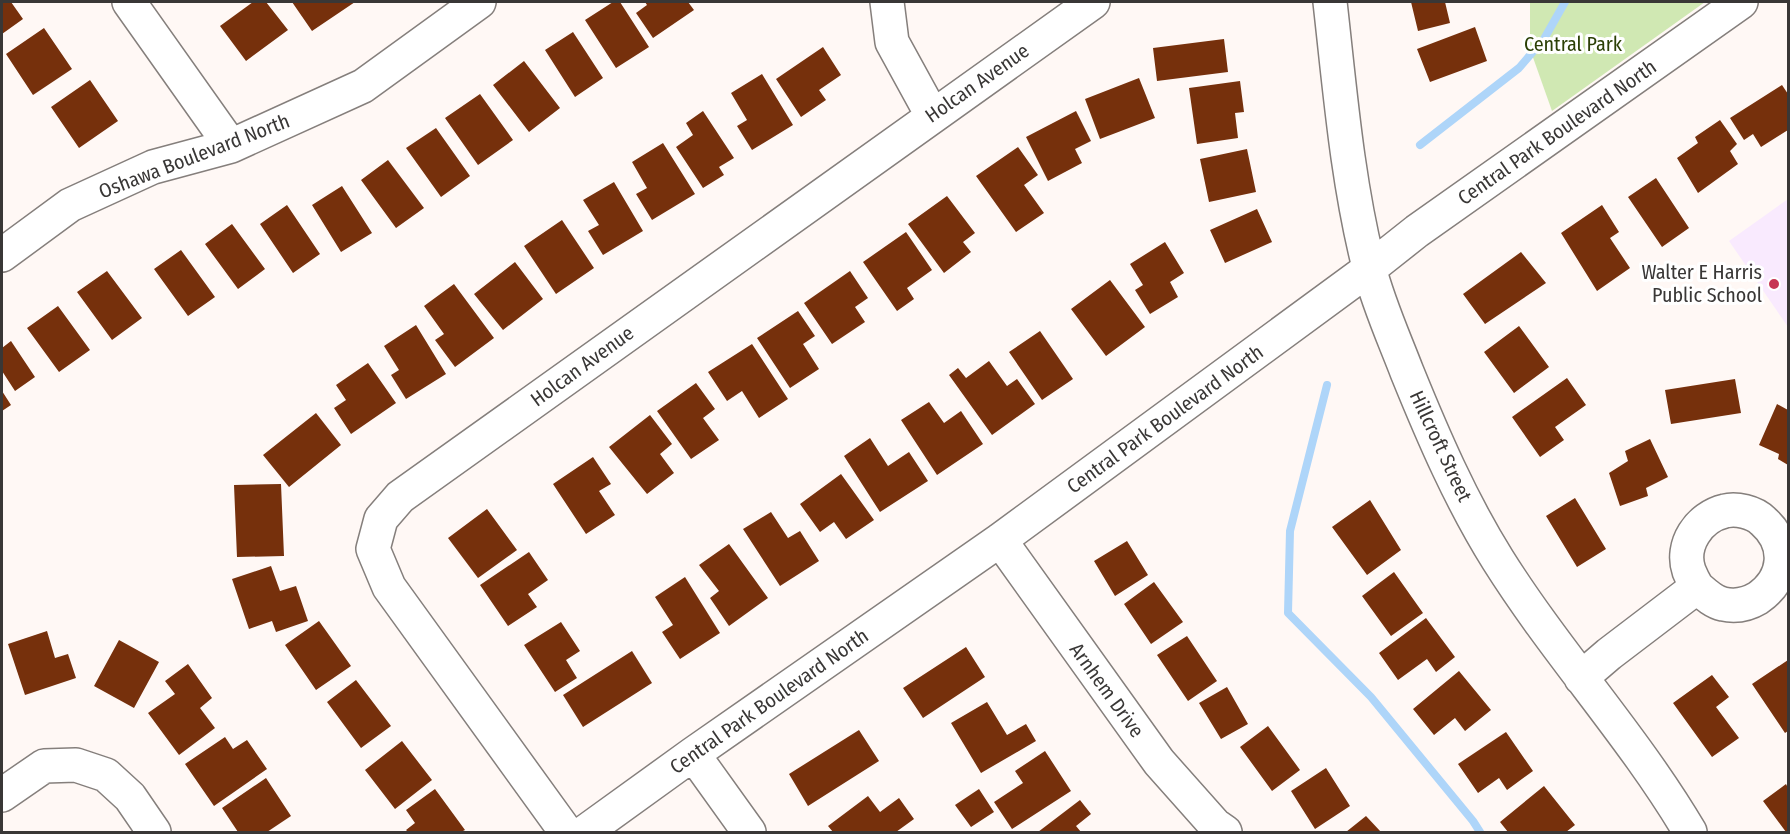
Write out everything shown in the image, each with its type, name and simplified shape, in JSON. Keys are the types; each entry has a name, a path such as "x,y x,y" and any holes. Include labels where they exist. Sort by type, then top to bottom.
{"street":[{"path":"129,2 231,146"},
{"name":"Oshawa Boulevard North","path":"2,255 70,205 153,167 231,146 363,86 479,2"},
{"path":"888,2 892,42 932,115"},
{"name":"Holcan Avenue","path":"566,832 389,587 374,549 381,519 400,496 1093,2"},
{"name":"Hillcroft Street","path":"1330,2 1351,176 1370,269 1389,327 1426,418 1460,492 1497,559 1537,618 1649,767 1690,832"},
{"name":"Central Park Boulevard North","path":"585,832 1000,540 1370,269 1417,231 1742,2"},
{"name":"Arnhem Drive","path":"1000,540 1159,762 1215,825 1225,832"},
{"path":"1581,678 1696,587"},
{"path":"693,754 748,832"},
{"path":"2,795 44,766 76,765 106,775 130,797 154,832"}],"shaded area":[{"name":"Walter E Harris Public School","path":"1788,199 1788,327 1729,241"}],"green space":[{"name":"Central Park","path":"1530,2 1705,2 1552,111 1530,49"}],"building":[{"path":"2,2 11,2 23,19 2,34"},
{"path":"253,2 266,2 288,30 246,61 220,26"},
{"path":"292,2 355,2 312,31"},
{"path":"613,2 620,2 649,47 616,68 585,20"},
{"path":"645,2 688,2 694,10 653,38 636,13 647,5"},
{"path":"1411,2 1445,2 1450,23 1418,31"},
{"path":"1475,27 1487,61 1430,82 1417,49"},
{"path":"44,28 72,69 33,95 6,54"},
{"path":"573,32 603,78 575,97 545,50"},
{"path":"1224,39 1228,72 1157,81 1153,48"},
{"path":"823,47 841,75 819,90 826,100 801,117 776,79"},
{"path":"524,61 560,108 529,132 493,85"},
{"path":"762,74 793,125 752,150 737,126 747,120 731,93"},
{"path":"1139,78 1155,118 1100,139 1085,99"},
{"path":"90,80 118,121 79,148 51,107"},
{"path":"1240,81 1244,112 1235,113 1238,138 1197,144 1189,88"},
{"path":"1782,85 1788,94 1788,130 1761,147 1753,134 1744,140 1730,118"},
{"path":"480,94 513,140 478,165 445,118"},
{"path":"703,111 734,158 719,167 724,175 703,188 676,147 693,135 686,123"},
{"path":"1076,111 1091,141 1075,149 1082,163 1048,181 1026,137"},
{"path":"1720,120 1737,144 1730,151 1738,164 1698,193 1677,158 1698,143 1695,137"},
{"path":"436,128 470,176 441,197 406,148"},
{"path":"663,143 695,194 652,220 636,194 647,188 632,162"},
{"path":"1018,147 1038,175 1024,185 1044,213 1016,232 976,176"},
{"path":"1247,149 1256,192 1209,202 1200,159"},
{"path":"388,160 424,208 396,228 361,180"},
{"path":"1656,178 1689,228 1662,247 1628,197"},
{"path":"614,182 643,231 603,255 588,231 599,225 583,200"},
{"path":"342,186 372,233 341,252 312,205"},
{"path":"947,196 975,233 963,242 971,252 944,273 908,224"},
{"path":"287,205 320,254 293,273 260,224"},
{"path":"1602,205 1619,232 1610,238 1630,268 1597,291 1561,233"},
{"path":"1257,209 1272,242 1225,263 1210,230"},
{"path":"562,220 594,268 556,294 524,246"},
{"path":"232,224 265,269 238,289 205,244"},
{"path":"906,232 932,270 907,288 914,299 897,311 863,262"},
{"path":"1165,242 1184,273 1170,282 1178,297 1150,314 1135,290 1143,285 1130,264"},
{"path":"181,250 215,297 188,316 154,269"},
{"path":"1521,252 1546,283 1485,324 1463,294"},
{"path":"515,262 543,299 503,330 474,294"},
{"path":"107,271 142,318 112,340 77,292"},
{"path":"850,271 868,298 855,307 865,322 832,344 804,303"},
{"path":"1110,280 1145,327 1106,356 1071,309"},
{"path":"454,284 494,338 455,367 435,340 444,334 424,306"},
{"path":"58,306 90,350 59,372 27,328"},
{"path":"798,311 815,336 803,344 819,369 790,388 757,338"},
{"path":"416,325 446,374 406,399 391,375 399,370 384,346"},
{"path":"1519,326 1549,367 1514,393 1484,352"},
{"path":"1040,331 1073,379 1042,400 1009,352"},
{"path":"11,341 35,377 15,391 2,371 2,348"},
{"path":"752,344 788,399 759,418 742,391 727,401 708,372"},
{"path":"989,361 1007,386 1017,379 1035,404 992,435 949,375 958,368 966,378"},
{"path":"368,363 396,403 351,434 334,408 346,400 336,385"},
{"path":"1567,378 1586,405 1555,427 1564,440 1540,457 1512,417"},
{"path":"1735,379 1741,413 1671,424 1665,390"},
{"path":"696,383 715,409 703,418 719,440 691,459 657,411"},
{"path":"2,391 11,405 2,411"},
{"path":"929,402 944,423 961,411 983,444 937,475 901,420"},
{"path":"1777,404 1788,410 1788,465 1778,459 1779,454 1759,445"},
{"path":"316,413 341,445 289,487 263,455"},
{"path":"650,415 672,444 660,454 674,473 647,494 609,447"},
{"path":"870,438 888,466 909,452 928,481 880,512 844,456"},
{"path":"1650,439 1668,477 1646,488 1648,496 1620,506 1609,473 1628,461 1625,451"},
{"path":"593,457 611,484 599,491 615,515 586,534 553,484"},
{"path":"841,474 874,520 846,539 834,522 820,532 800,504"},
{"path":"281,484 284,556 237,557 234,485"},
{"path":"1575,498 1606,549 1577,567 1546,516"},
{"path":"1370,500 1401,550 1367,575 1332,527"},
{"path":"487,509 517,550 478,578 448,538"},
{"path":"771,512 788,538 800,531 819,561 780,586 743,529"},
{"path":"1127,541 1148,575 1115,596 1094,561"},
{"path":"729,544 768,598 729,626 710,598 719,591 699,565"},
{"path":"529,552 548,580 528,594 537,607 508,626 480,585"},
{"path":"271,566 280,591 296,586 308,621 276,632 272,621 249,629 232,579"},
{"path":"1394,572 1423,613 1391,636 1362,596"},
{"path":"685,577 720,633 680,659 662,632 673,625 655,597"},
{"path":"1154,582 1183,622 1151,644 1124,604"},
{"path":"1426,618 1455,657 1436,672 1427,659 1398,680 1379,653"},
{"path":"319,621 351,666 316,690 285,645"},
{"path":"561,622 580,651 566,660 577,678 555,692 524,645"},
{"path":"47,631 55,658 68,654 76,678 25,695 8,644"},
{"path":"1187,636 1217,681 1188,701 1157,655"},
{"path":"119,640 159,662 134,708 94,686"},
{"path":"966,647 985,677 923,718 903,688"},
{"path":"632,651 652,683 583,727 563,695"},
{"path":"1788,660 1788,731 1785,733 1752,684"},
{"path":"188,664 212,698 200,708 215,728 179,755 148,713 175,694 165,681"},
{"path":"1459,671 1491,710 1465,731 1455,718 1434,735 1413,709"},
{"path":"1712,675 1729,697 1716,707 1739,738 1712,757 1673,703"},
{"path":"356,680 391,726 361,748 327,702"},
{"path":"1227,687 1248,724 1221,739 1199,703"},
{"path":"987,702 1007,735 1026,724 1036,741 981,773 951,723"},
{"path":"1268,726 1300,770 1272,791 1240,747"},
{"path":"859,730 879,761 808,806 789,774"},
{"path":"1506,732 1533,771 1507,790 1499,778 1478,793 1458,764"},
{"path":"225,737 233,749 247,740 267,769 214,806 185,764"},
{"path":"402,741 432,780 395,809 365,770"},
{"path":"1045,751 1071,791 1012,829 994,802 1023,783 1015,771"},
{"path":"1326,768 1350,806 1315,829 1291,791"},
{"path":"266,778 291,816 267,832 238,832 222,808"},
{"path":"1786,784 1788,788 1788,832 1763,801"},
{"path":"1544,786 1575,825 1566,832 1508,832 1500,822"},
{"path":"435,789 465,830 461,832 408,832 406,830 415,823 406,810"},
{"path":"979,789 994,812 971,827 955,805"},
{"path":"868,796 880,812 899,798 914,819 896,832 833,832 828,826"},
{"path":"1080,800 1091,814 1076,826 1081,832 1038,832"},
{"path":"1366,816 1381,832 1346,832"}],"waterway":[{"path":"1420,145 1519,68 1544,39 1565,2"},
{"path":"1327,385 1290,531 1288,613 1371,697 1480,832"}],"place":[{"name":"Walter E Harris Public School","path":"1774,284"}]}
